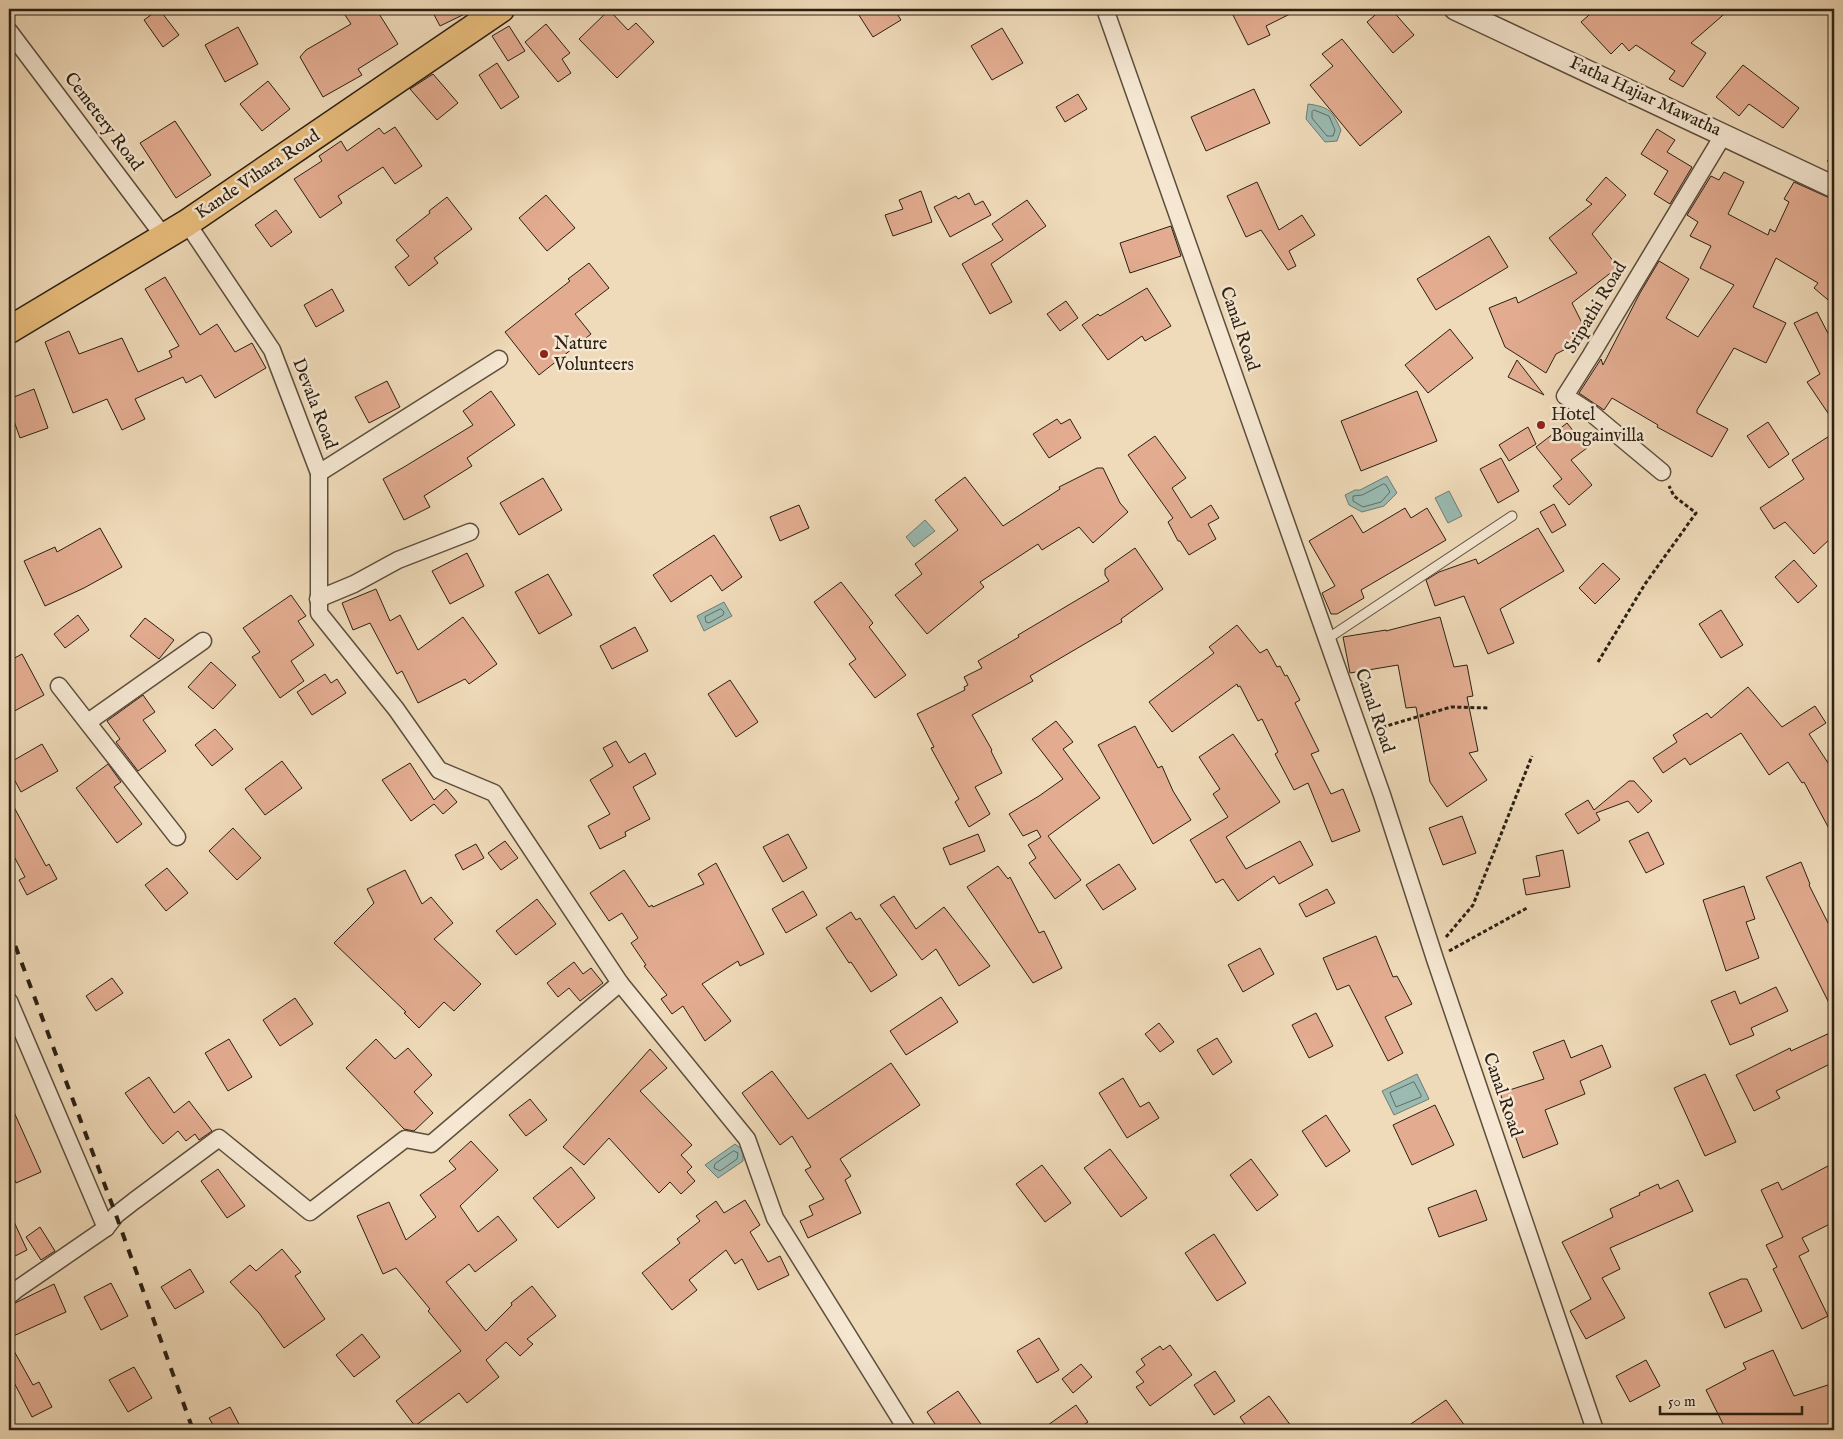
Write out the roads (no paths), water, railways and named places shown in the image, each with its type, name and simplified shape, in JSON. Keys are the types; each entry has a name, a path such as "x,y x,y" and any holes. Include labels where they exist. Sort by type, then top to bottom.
{"main road":[{"name":"Kande Vihara Road","path":"9,330 188,223 501,9"}],"street":[{"name":"Canal Road","path":"1105,9 1327,639 1442,955 1595,1430"},
{"name":"Fatha Hajiar Mawatha","path":"1455,9 1834,187"},
{"name":"Cemetery Road","path":"9,31 164,238"},
{"name":"Sripathi Road","path":"1662,472 1590,412 1565,396 1724,134"},
{"name":"Devala Road","path":"188,223 272,350 319,473 499,359"},
{"path":"319,473 319,613 396,709 439,770 494,793 620,982 747,1139 775,1218 907,1430"},
{"path":"318,599 354,584 398,560 470,532"},
{"path":"88,722 203,641"},
{"path":"59,686 177,836"},
{"path":"9,1296 106,1228 116,1215 219,1138 310,1212 405,1139 431,1144 620,982"},
{"path":"9,1001 106,1228"}],"lane":[{"path":"1327,639 1512,516"}],"water":[{"path":"1308,104 1326,109 1332,114 1341,130 1337,141 1325,142 1306,119"},
{"path":"1387,476 1397,493 1384,506 1362,512 1349,505 1345,495 1355,490 1360,490"},
{"path":"1449,491 1462,516 1448,523 1435,498"},
{"path":"925,520 935,531 914,547 906,537"},
{"path":"724,602 732,616 704,631 697,616"},
{"path":"1417,1074 1429,1099 1394,1115 1382,1091"},
{"path":"735,1144 743,1150 743,1161 718,1178 705,1165"}],"railway":[{"path":"9,929 116,1215 193,1430"}],"place":[{"name":"Nature Volunteers","path":"544,354"},
{"name":"Hotel Bougainvilla","path":"1541,425"}]}
